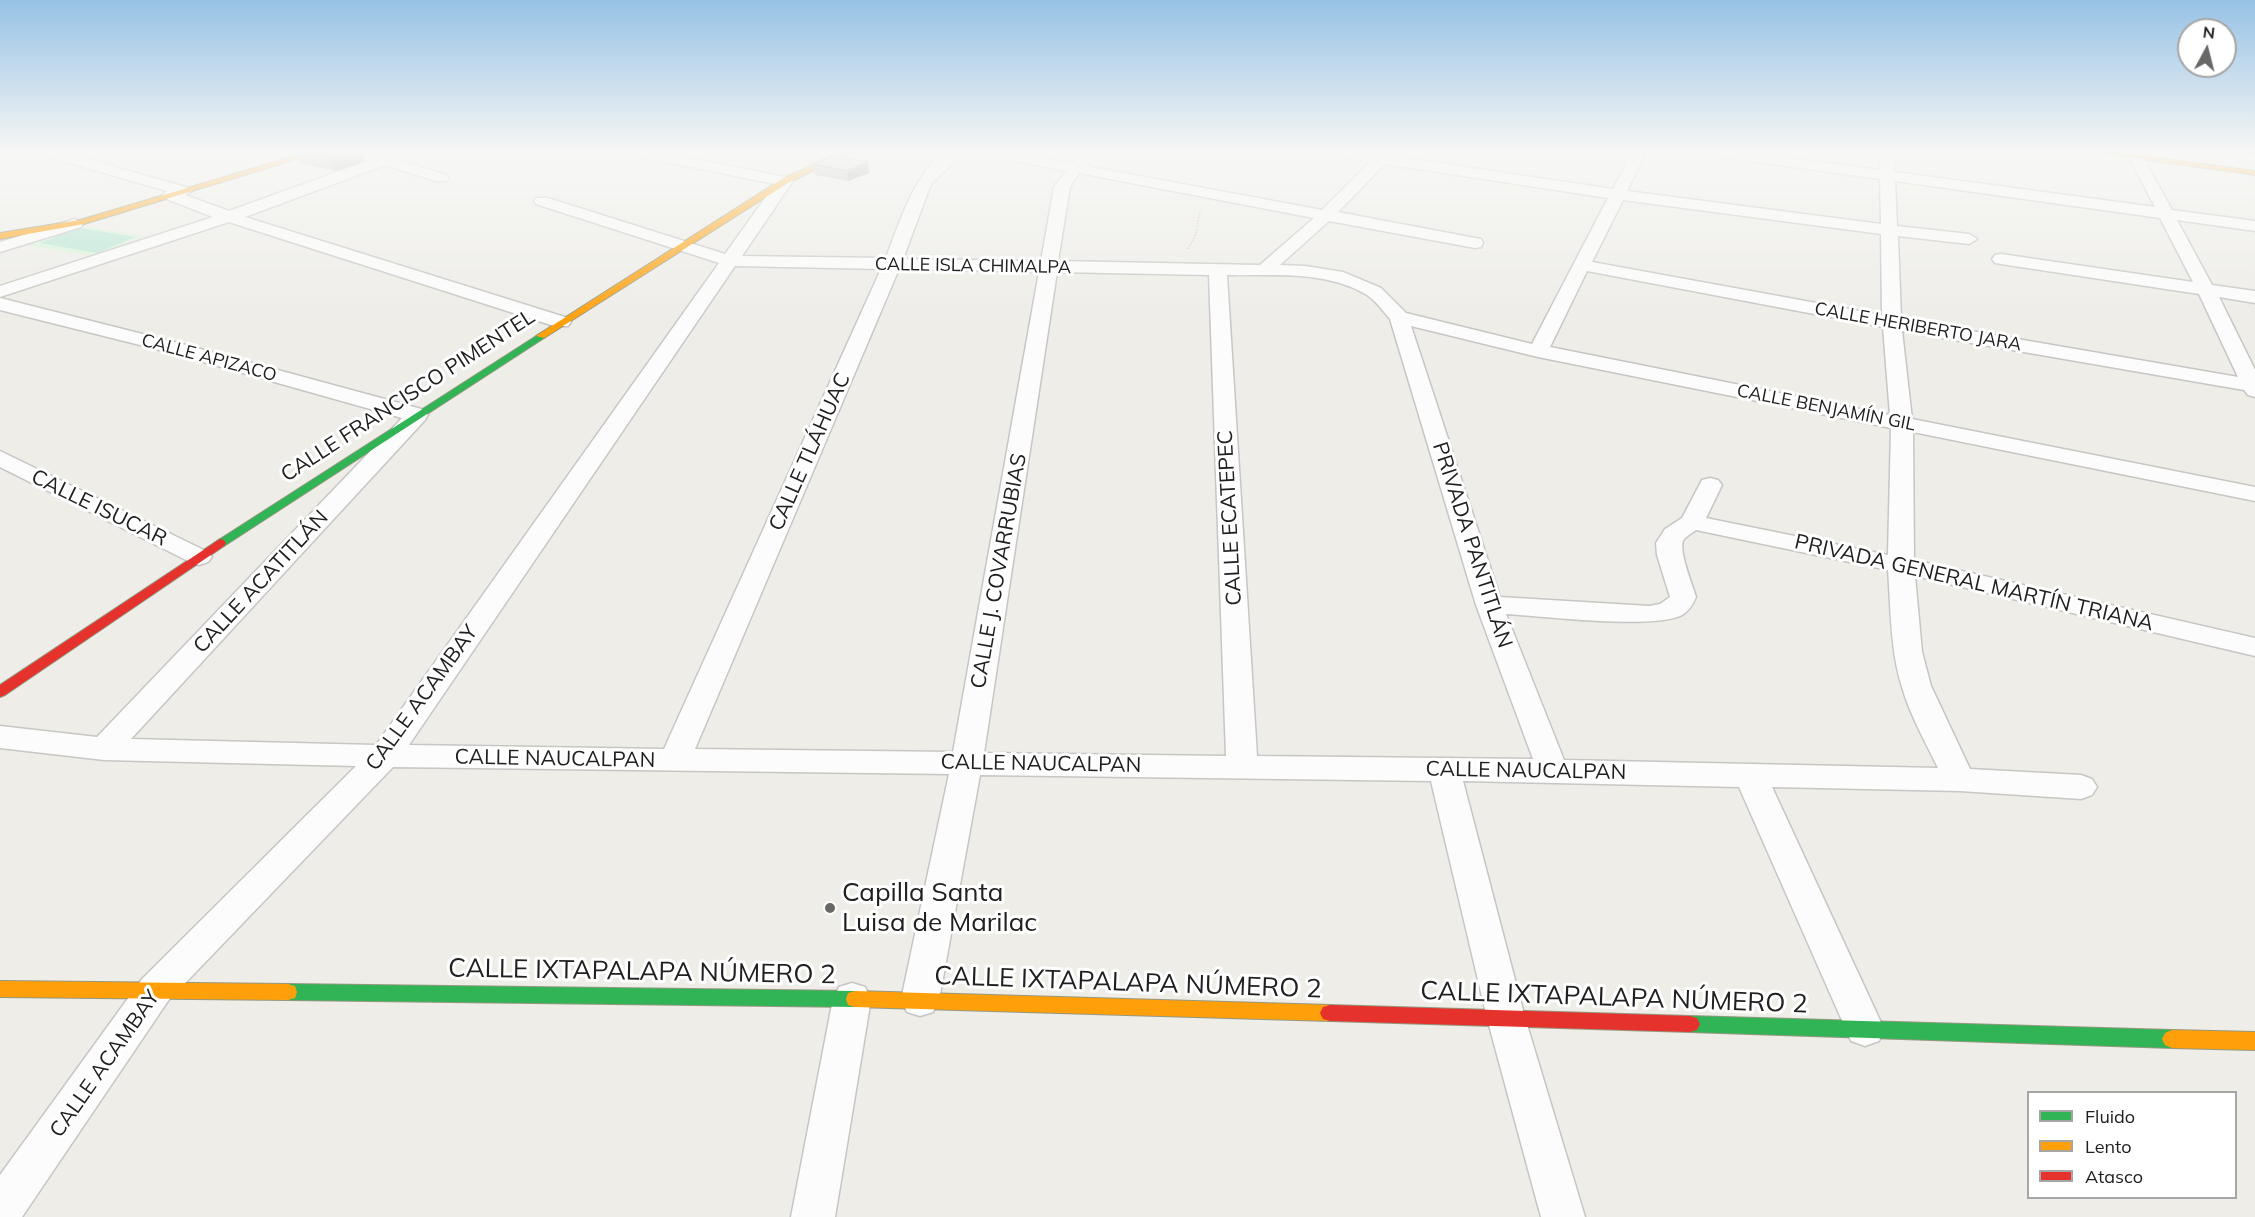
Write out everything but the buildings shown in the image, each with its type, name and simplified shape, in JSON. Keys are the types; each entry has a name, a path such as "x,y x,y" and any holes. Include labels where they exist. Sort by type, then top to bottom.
{"street":[{"path":"0,247 125,209"},
{"path":"211,209 229,217 561,322"},
{"path":"0,292 252,209"},
{"name":"CALLE ISLA CHIMALPA","path":"565,209 679,247 729,261 1050,268 1266,269 1337,276 1375,292 1399,317"},
{"name":"CALLE FRANCISCO PIMENTEL","path":"0,692 199,557 417,414 740,209"},
{"name":"CALLE ACAMBAY","path":"0,1212 155,990 385,756 766,209"},
{"name":"CALLE TLÁHUAC","path":"674,761 892,265 914,209"},
{"name":"CALLE J. COVARRUBIAS","path":"920,1000 967,763 1059,209"},
{"path":"1289,209 1475,243"},
{"path":"1266,269 1332,209"},
{"path":"1539,351 1609,209"},
{"path":"1721,209 1970,239"},
{"path":"1889,209 1892,323 1902,423 1901,565 1908,652 1926,714 1960,780"},
{"path":"2128,209 2255,226"},
{"path":"2163,209 2254,387"},
{"path":"0,236 81,222"},
{"path":"2001,259 2255,297"},
{"name":"CALLE HERIBERTO JARA","path":"1581,265 2254,387"},
{"name":"CALLE ECATEPEC","path":"1218,269 1242,767"},
{"name":"CALLE APIZACO","path":"0,304 175,348 417,414"},
{"name":"CALLE BENJAMÍN GIL","path":"1399,317 1539,351 2255,494"},
{"name":"PRIVADA PANTITLÁN","path":"1399,317 1489,605 1553,771"},
{"name":"CALLE ACATITLÁN","path":"104,749 417,414"},
{"name":"CALLE ISUCAR","path":"0,458 199,557"},
{"path":"1489,605 1649,614 1672,610 1680,604 1683,597 1670,555 1669,543 1674,534 1692,522 1710,485"},
{"name":"PRIVADA GENERAL MARTÍN TRIANA","path":"1692,522 1901,565 2255,647"},
{"name":"CALLE NAUCALPAN","path":"0,737 104,749 385,756 1553,771 1960,780 2082,787"},
{"path":"1444,770 1506,1018 1563,1217"},
{"path":"1750,776 1865,1029"},
{"name":"CALLE IXTAPALAPA NÚMERO 2","path":"0,988 920,1000 2255,1041"},
{"path":"813,1217 852,999"}],"path":[{"path":"1138,268 1181,254 1188,249 1196,234 1201,209"}],"green space":[{"path":"82,226 145,236 94,256 23,245"},
{"path":"79,228 135,237 97,253 40,243"}],"traffic: fast":[{"path":"220,543 541,336"},
{"path":"288,992 855,999"},
{"path":"1690,1024 2172,1039"}],"traffic: slow":[{"path":"0,236 81,222 125,209"},
{"path":"541,336 741,209"},
{"path":"0,989 288,992"},
{"path":"855,999 1330,1013"},
{"path":"2172,1039 2255,1041"}],"traffic: jam":[{"path":"0,692 220,543"},
{"path":"1330,1013 1690,1024"}],"place":[{"name":"Capilla Santa Luisa de Marilac","path":"830,908"}]}
